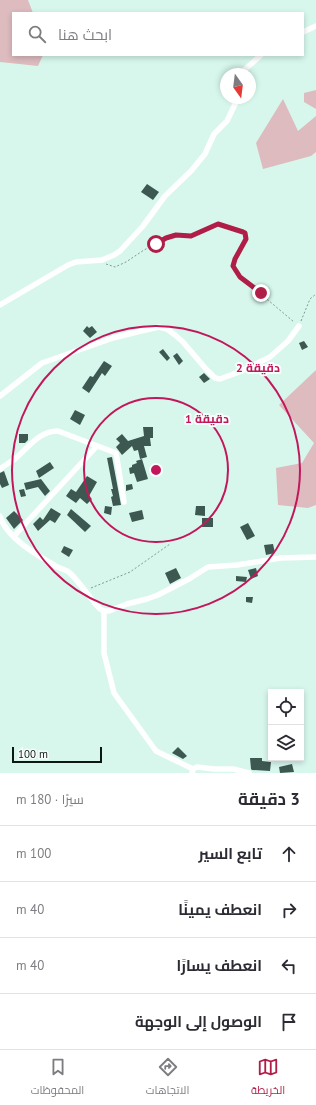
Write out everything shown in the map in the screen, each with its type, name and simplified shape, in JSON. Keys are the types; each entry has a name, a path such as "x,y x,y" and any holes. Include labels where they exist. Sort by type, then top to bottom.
{"street":[{"path":"304,32 316,26"},
{"path":"247,68 260,56"},
{"path":"0,305 68,265 76,262 102,260 114,256 120,251 143,226 165,196 205,154 214,134 227,121 235,104"},
{"path":"0,396 42,363 113,338 159,328 167,329 176,335 215,378 220,379 239,372 270,357 288,341 299,326"},
{"path":"0,469 36,439 48,432 58,431 113,451 117,455 124,502"},
{"path":"14,536 97,446"},
{"path":"0,516 6,529 35,554 58,568 66,570 70,573 100,609 104,611 109,611 158,595 208,567 237,565 280,558 316,557"},
{"path":"104,611 104,653 114,693 156,751 193,771 197,767 233,769 249,773"}],"path":[{"path":"102,260 109,266 115,267 166,238 176,235 191,236 218,224 245,233 245,244 233,266 236,273 299,326 310,299 316,294"},
{"path":"84,590 130,572 170,544"}],"shaded area":[{"path":"0,0 28,0 33,12 12,12 12,56 43,56 38,66 0,62"},
{"path":"316,90 316,109 304,102 304,93"},
{"path":"283,99 298,131 316,116 316,152 311,156 263,169 256,143"},
{"path":"316,370 316,505 308,508 278,505 276,468 302,463 314,443 279,405"}],"building":[{"path":"147,184 159,192 153,200 141,192"},
{"path":"87,326 89,328 92,326 97,332 90,338 83,331"},
{"path":"304,341 308,347 302,350 299,343"},
{"path":"163,349 170,358 167,361 159,352"},
{"path":"177,353 183,361 179,365 173,356"},
{"path":"104,361 112,366 105,376 102,373 89,393 82,388 90,376 93,377"},
{"path":"204,373 210,379 204,383 199,377"},
{"path":"75,410 85,415 80,425 70,419"},
{"path":"143,427 153,427 153,438 150,438 151,446 144,446 147,457 140,459 138,450 134,451 132,446 122,455 116,447 120,443 116,439 122,434 128,441 144,436"},
{"path":"19,434 28,434 28,440 25,443 19,443"},
{"path":"112,457 121,505 113,506 111,489 113,489 107,458"},
{"path":"142,459 148,479 137,482 134,473 130,474 129,468 137,463 136,461"},
{"path":"50,462 54,468 39,478 36,471"},
{"path":"4,471 9,485 2,488 0,484 0,473"},
{"path":"87,476 97,482 89,496 92,499 87,504 80,498 76,503 66,496 71,489 76,492"},
{"path":"41,479 50,491 45,496 38,487 26,490 24,483"},
{"path":"132,484 133,489 126,491 126,485"},
{"path":"24,489 26,496 21,497 19,490"},
{"path":"105,506 112,507 111,515 104,513"},
{"path":"196,506 205,506 205,516 195,515"},
{"path":"51,508 61,514 55,523 50,520 38,531 33,524 40,517 43,520"},
{"path":"71,509 91,526 85,532 67,515"},
{"path":"142,510 144,519 132,522 129,513"},
{"path":"14,511 23,520 14,529 6,518"},
{"path":"202,518 213,518 213,527 202,527"},
{"path":"248,523 255,536 247,540 240,527"},
{"path":"273,544 275,553 266,555 264,545"},
{"path":"64,546 73,550 69,557 61,552"},
{"path":"176,568 181,578 170,584 165,573"},
{"path":"256,568 258,576 251,579 248,570"},
{"path":"236,576 247,577 246,582 236,581"},
{"path":"246,597 253,597 252,603 246,602"},
{"path":"178,747 187,756 183,759 172,753"},
{"path":"250,758 262,758 262,761 271,762 270,771 252,770"},
{"path":"292,764 294,772 280,773 279,767"}],"route":[{"path":"156,244 166,238 176,235 195,235 218,224 222,224 243,232 246,236 245,244 235,259 233,266 234,270 240,277 261,293"}]}
